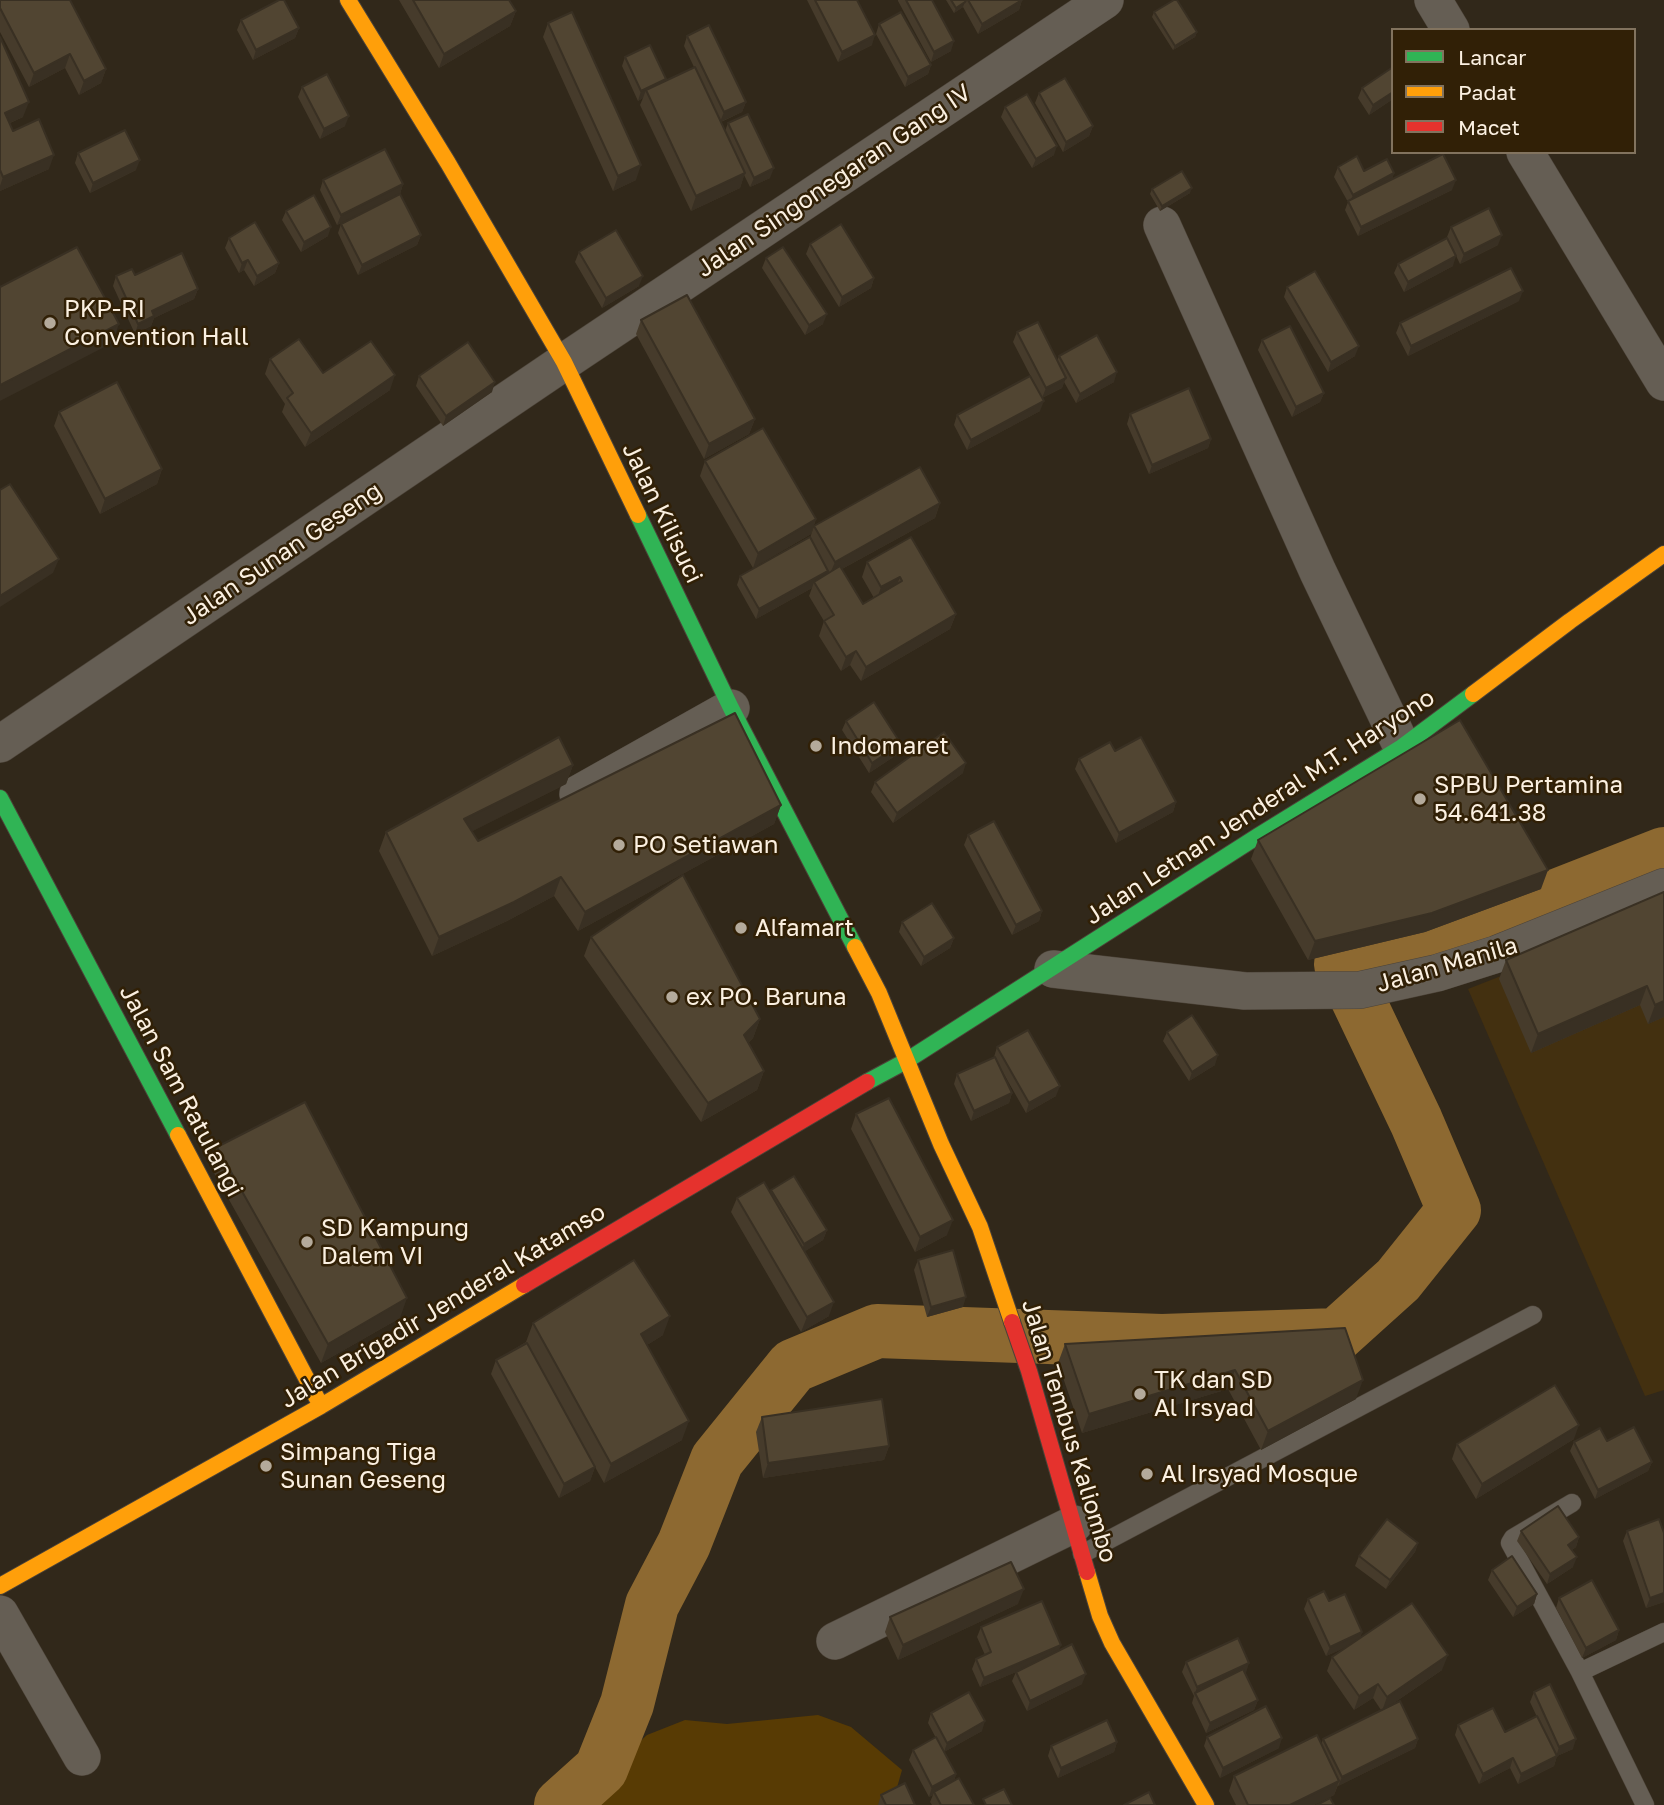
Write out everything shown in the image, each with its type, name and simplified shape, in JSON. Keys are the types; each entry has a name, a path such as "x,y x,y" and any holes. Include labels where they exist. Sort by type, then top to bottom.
{"main road":[{"name":"Jalan Kilisuci","path":"348,0 449,163 564,362 732,708 879,993 906,1061"},
{"name":"Jalan Letnan Jenderal M.T. Haryono","path":"906,1061 1366,778 1402,747 1664,554"},
{"name":"Jalan Sam Ratulangi","path":"0,799 321,1406"},
{"name":"Jalan Tembus Kaliombo","path":"906,1061 980,1227 1029,1371 1100,1616 1112,1643 1206,1805"},
{"name":"Jalan Brigadir Jenderal Katamso","path":"0,1586 321,1406 906,1061"}],"street":[{"name":"Jalan Singonegaran Gang IV","path":"564,362 1063,11 1105,0"},
{"path":"1433,0 1450,28"},
{"path":"1525,154 1664,382"},
{"path":"1162,225 1318,572 1402,747"},
{"name":"Jalan Sunan Geseng","path":"0,744 564,362"},
{"path":"549,809 732,708"},
{"name":"Jalan Manila","path":"1052,969 1245,991 1352,990 1437,973 1497,954 1664,887"},
{"path":"835,1641 1078,1539"},
{"path":"0,1614 82,1757"}],"lane":[{"path":"1078,1539 1533,1315"},
{"path":"1572,1503 1513,1538 1510,1543 1580,1672 1645,1805"},
{"path":"1580,1672 1664,1632"}],"shaded area":[{"path":"1664,912 1664,1390 1645,1396 1468,989"},
{"path":"818,1715 851,1727 902,1770 894,1798 879,1805 571,1805 647,1735 685,1720 727,1724"}],"building":[{"path":"0,0 70,0 106,69 84,81 70,54 34,73 0,8"},
{"path":"279,0 284,0 299,28 256,50 241,20"},
{"path":"413,0 509,0 516,11 444,54"},
{"path":"815,0 857,0 875,35 842,52"},
{"path":"906,0 932,0 954,41 934,52"},
{"path":"951,0 966,0 956,8"},
{"path":"968,0 1022,0 982,24"},
{"path":"1177,0 1197,32 1175,46 1154,12"},
{"path":"572,12 641,165 618,176 548,23"},
{"path":"901,12 931,65 908,77 879,24"},
{"path":"709,25 746,102 724,112 687,36"},
{"path":"0,37 29,102 5,113 13,131 39,119 54,155 3,177 0,170"},
{"path":"650,45 666,79 641,91 625,57"},
{"path":"695,67 745,173 696,196 646,90"},
{"path":"1391,68 1391,93 1373,105 1362,88"},
{"path":"327,74 349,116 324,129 302,87"},
{"path":"1065,78 1093,126 1066,142 1039,93"},
{"path":"1027,94 1057,146 1036,159 1005,107"},
{"path":"748,114 774,168 754,178 728,123"},
{"path":"125,130 140,160 93,183 78,153"},
{"path":"385,149 403,184 341,215 323,180"},
{"path":"1443,154 1456,180 1361,227 1348,201"},
{"path":"1357,156 1364,171 1387,159 1394,173 1353,195 1338,167"},
{"path":"1182,171 1192,188 1162,206 1152,189"},
{"path":"400,194 421,235 362,265 341,224"},
{"path":"314,195 331,227 304,242 286,211"},
{"path":"1489,208 1502,235 1464,254 1451,227"},
{"path":"255,222 279,263 257,276 248,260 242,263 229,238"},
{"path":"841,224 874,278 842,297 810,244"},
{"path":"616,230 643,276 606,298 579,252"},
{"path":"1447,238 1456,256 1408,282 1398,264"},
{"name":"PKP-RI Convention Hall","path":"77,247 119,324 0,385 0,287"},
{"path":"783,247 827,314 809,325 766,258"},
{"path":"182,253 198,289 152,311 154,316 138,324 116,276 132,269 135,275"},
{"path":"1511,268 1523,291 1411,346 1400,323"},
{"path":"1315,271 1359,346 1331,362 1287,287"},
{"path":"687,295 755,419 709,444 641,320"},
{"path":"1038,322 1066,378 1046,388 1017,332"},
{"path":"1290,326 1324,393 1296,407 1262,340"},
{"path":"1097,335 1117,372 1080,394 1059,356"},
{"path":"299,339 323,373 371,341 395,375 311,433 287,398 293,393 270,359"},
{"path":"468,342 495,382 446,416 419,376"},
{"path":"1030,376 1044,401 971,440 957,415"},
{"path":"117,382 162,469 105,499 59,412"},
{"path":"1189,388 1211,439 1152,465 1130,414"},
{"path":"763,428 816,519 758,553 705,461"},
{"path":"920,467 940,503 835,562 814,526"},
{"path":"10,484 59,559 0,596 0,490"},
{"path":"810,537 828,571 759,609 740,576"},
{"path":"911,537 956,614 866,667 856,651 846,657 824,621 834,615 814,582 840,566 863,604 902,581 900,577 881,587 867,562"},
{"path":"874,702 901,744 872,763 846,721"},
{"name":"PO Setiawan","path":"735,713 781,805 585,912 561,877 439,937 386,832 559,737 573,765 464,819 478,841"},
{"name":"SPBU Pertamina 54.641.38","path":"1460,720 1548,870 1432,913 1315,941 1258,840"},
{"path":"944,732 966,763 897,813 875,782"},
{"path":"1141,737 1176,802 1119,833 1079,759 1110,742 1115,751"},
{"path":"994,821 1042,911 1016,925 968,835"},
{"name":"ex PO. Baruna","path":"683,875 760,1019 744,1035 764,1071 708,1103 591,937"},
{"path":"1664,892 1664,1001 1655,1005 1647,986 1538,1034 1506,960"},
{"path":"932,903 954,938 924,957 902,922"},
{"path":"1192,1015 1218,1055 1192,1072 1167,1032"},
{"path":"1028,1030 1060,1086 1029,1103 997,1047"},
{"path":"995,1057 1012,1093 974,1111 957,1074"},
{"path":"889,1098 953,1220 920,1237 856,1114"},
{"name":"SD Kampung Dalem VI","path":"305,1102 407,1298 328,1344 217,1147"},
{"path":"794,1176 827,1230 804,1244 771,1190"},
{"path":"764,1182 834,1302 807,1317 737,1198"},
{"path":"953,1250 966,1297 931,1307 918,1260"},
{"path":"634,1260 670,1316 641,1334 689,1421 611,1464 533,1323"},
{"name":"TK dan SD Al Irsyad","path":"1345,1328 1363,1380 1268,1431 1235,1370 1089,1414 1065,1344"},
{"path":"527,1343 595,1467 564,1484 496,1360"},
{"path":"1555,1385 1579,1425 1482,1484 1457,1444"},
{"path":"882,1399 889,1446 768,1463 762,1417"},
{"path":"1634,1427 1652,1462 1598,1490 1574,1442 1600,1428 1607,1441"},
{"path":"1558,1506 1579,1537 1568,1545 1577,1557 1550,1574 1521,1531"},
{"path":"1387,1519 1418,1543 1390,1580 1359,1556"},
{"path":"1659,1519 1664,1533 1664,1593 1650,1598 1627,1531"},
{"path":"1512,1556 1537,1594 1517,1607 1492,1570"},
{"path":"1011,1562 1024,1589 903,1645 890,1617"},
{"path":"1592,1580 1619,1630 1586,1648 1559,1598"},
{"path":"1324,1591 1329,1601 1345,1594 1362,1632 1330,1647 1308,1599"},
{"path":"1042,1601 1061,1645 984,1678 976,1659 991,1652 981,1627"},
{"path":"1412,1603 1448,1655 1387,1697 1378,1684 1359,1696 1332,1657"},
{"path":"1238,1638 1249,1663 1197,1687 1186,1662"},
{"path":"1072,1644 1086,1674 1030,1701 1016,1672"},
{"path":"1243,1669 1258,1700 1210,1723 1195,1693"},
{"path":"1550,1684 1576,1739 1559,1747 1534,1692"},
{"path":"969,1692 985,1721 947,1743 931,1713"},
{"path":"1400,1701 1418,1739 1342,1777 1323,1739"},
{"path":"1266,1706 1282,1738 1223,1768 1207,1737"},
{"path":"1493,1708 1505,1732 1537,1716 1557,1756 1521,1774 1513,1758 1483,1774 1458,1725"},
{"path":"1107,1720 1117,1742 1061,1768 1051,1746"},
{"path":"1317,1735 1339,1781 1290,1805 1248,1805 1234,1776"},
{"path":"936,1737 956,1774 932,1787 913,1750"},
{"path":"959,1778 974,1805 941,1805 934,1792"},
{"path":"905,1783 915,1805 886,1805 881,1795"},
{"path":"1004,1789 1012,1805 986,1805 983,1799"},
{"path":"1149,1792 1155,1805 1124,1805"},
{"path":"1330,1798 1334,1805 1317,1805"}],"waterway":[{"path":"561,1805 601,1769 627,1704 652,1605 684,1544 717,1460 793,1366 877,1331 1162,1341 1337,1335 1398,1280 1454,1210 1416,1121 1341,964 1439,942 1664,854"}],"traffic: fast":[{"path":"638,515 731,708 855,947"},
{"path":"867,1082 906,1061 1402,747 1473,694"},
{"path":"0,798 178,1135"}],"traffic: slow":[{"path":"348,0 448,163 564,362 638,515"},
{"path":"1473,694 1664,554"},
{"path":"855,947 879,993 941,1144 980,1227 1012,1322"},
{"path":"178,1135 321,1406"},
{"path":"0,1586 321,1406 524,1285"},
{"path":"1087,1572 1100,1616 1112,1643 1206,1805"}],"traffic: jam":[{"path":"524,1285 867,1082"},
{"path":"1012,1322 1029,1371 1087,1572"}],"place":[{"name":"PKP-RI Convention Hall","path":"50,323"},
{"name":"Indomaret","path":"816,746"},
{"name":"SPBU Pertamina 54.641.38","path":"1420,799"},
{"name":"PO Setiawan","path":"619,845"},
{"name":"Alfamart","path":"741,928"},
{"name":"ex PO. Baruna","path":"672,997"},
{"name":"SD Kampung Dalem VI","path":"307,1242"},
{"name":"TK dan SD Al Irsyad","path":"1140,1394"},
{"name":"Simpang Tiga Sunan Geseng","path":"266,1466"},
{"name":"Al Irsyad Mosque","path":"1147,1474"}]}
